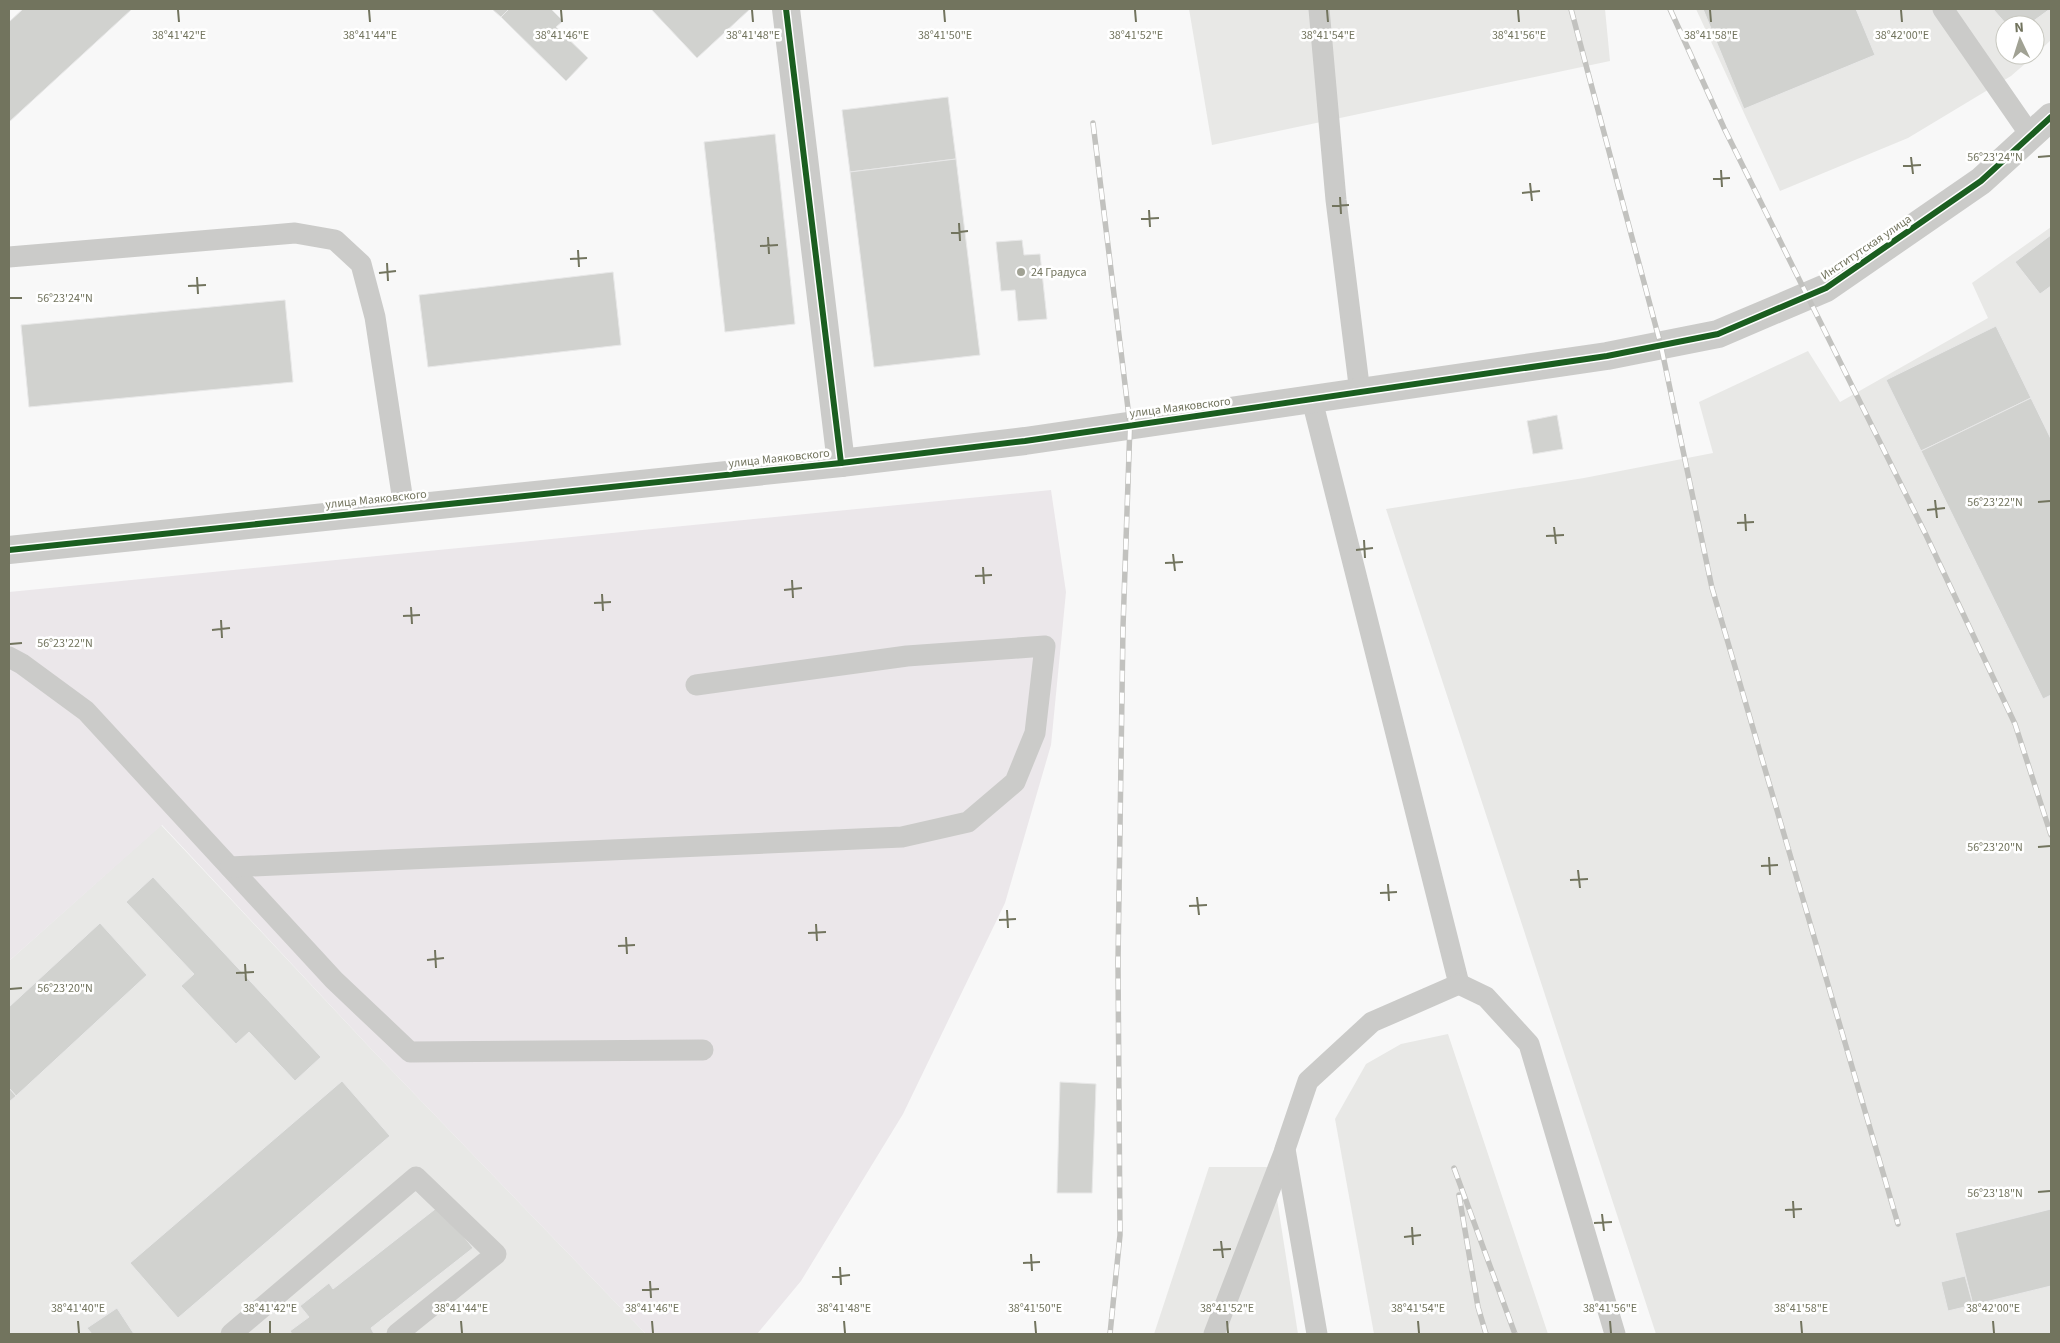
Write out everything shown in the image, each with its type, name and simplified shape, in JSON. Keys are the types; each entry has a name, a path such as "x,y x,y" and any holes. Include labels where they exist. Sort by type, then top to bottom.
{"street":[{"path":"786,9 841,464"},
{"name":"Институтская улица","path":"1607,356 1718,334 1826,288 1981,181 2051,118"},
{"name":"улица Маяковского","path":"9,550 841,464 1024,441 1130,425 1188,419 1607,356"}],"lane":[{"path":"1319,9 1336,200 1360,393"},
{"path":"1943,9 2031,136"},
{"path":"9,257 296,232 335,240 361,264 371,299 404,508"},
{"path":"1312,400 1459,984"},
{"path":"230,867 902,837 968,822 1015,782 1035,733 1045,646 907,656 696,686"},
{"path":"9,657 22,664 86,711 334,980 410,1052 703,1050"},
{"path":"1214,1334 1285,1149 1308,1081 1372,1022 1459,984 1486,997 1528,1044 1615,1334"},
{"path":"1285,1149 1317,1334"},
{"path":"231,1334 416,1177 496,1254 397,1334"}],"shaded area":[{"path":"1189,9 1605,9 1610,61 1212,145"},
{"path":"1696,9 2051,9 2051,40 2045,46 2045,15 1995,15 1995,65 2024,65 2011,76 1908,138 1780,191"},
{"path":"2051,227 2051,1334 1656,1334 1386,509 1584,478 1713,453 1699,402 1808,351 1840,402 1988,318 1972,283"},
{"path":"1051,490 1066,592 1051,745 1005,903 903,1114 801,1281 757,1334 646,1334 374,1052 162,825 9,961 9,592"},
{"path":"161,825 374,1052 646,1334 9,1334 9,961"},
{"path":"1448,1034 1548,1334 1374,1334 1335,1119 1366,1064 1401,1044"},
{"path":"1209,1167 1272,1167 1298,1334 1154,1334"}],"building":[{"path":"23,9 132,9 9,122 9,22"},
{"path":"492,9 509,9 501,17"},
{"path":"509,9 551,9 563,21 556,27 588,58 566,81 501,17"},
{"path":"651,9 750,9 697,58"},
{"path":"1703,9 1856,9 1875,55 1744,109"},
{"path":"1993,9 2050,9 2042,15 1998,15"},
{"path":"948,97 956,159 850,172 842,110"},
{"path":"775,134 795,324 725,332 704,142"},
{"path":"956,159 980,355 874,367 850,172"},
{"path":"2051,235 2051,286 2040,294 2015,262"},
{"name":"24 Градуса","path":"1022,240 1024,255 1040,254 1047,319 1018,321 1015,290 1001,291 996,242"},
{"path":"613,272 621,345 428,367 419,295"},
{"path":"285,300 293,382 29,407 21,325"},
{"path":"1996,326 2031,398 1921,451 1886,380"},
{"path":"2031,398 2051,439 2051,695 2043,699 1921,451"},
{"path":"1557,415 1563,449 1533,454 1527,421"},
{"path":"153,877 321,1057 295,1081 249,1032 236,1044 181,986 194,974 126,902"},
{"path":"100,923 147,975 16,1096 9,1088 9,1007"},
{"path":"342,1081 390,1136 178,1318 130,1263"},
{"path":"1060,1082 1096,1084 1092,1193 1057,1193"},
{"path":"9,1088 16,1096 9,1102"},
{"path":"439,1206 473,1248 371,1328 374,1334 292,1334 290,1331 309,1317 300,1306 329,1283 333,1289"},
{"path":"2051,1209 2051,1286 1973,1305 1955,1233"},
{"path":"1965,1276 1973,1305 1948,1311 1941,1282"},
{"path":"117,1308 134,1334 92,1334 87,1328"}],"railway":[{"path":"1571,9 1661,346 1712,588 1898,1224"},
{"path":"1670,9 1724,128 1926,535 2015,724 2051,835"},
{"path":"1093,123 1130,425 1123,627 1118,962 1120,1235 1110,1334"},
{"path":"1454,1168 1515,1334"},
{"path":"1459,1195 1478,1307 1486,1334"}],"cycle path":[{"path":"786,9 841,463"},
{"path":"9,550 841,463 1025,441 1607,356 1718,334 1826,288 1981,181 2051,117"}],"place":[{"name":"24 Градуса","path":"1021,272"}]}
